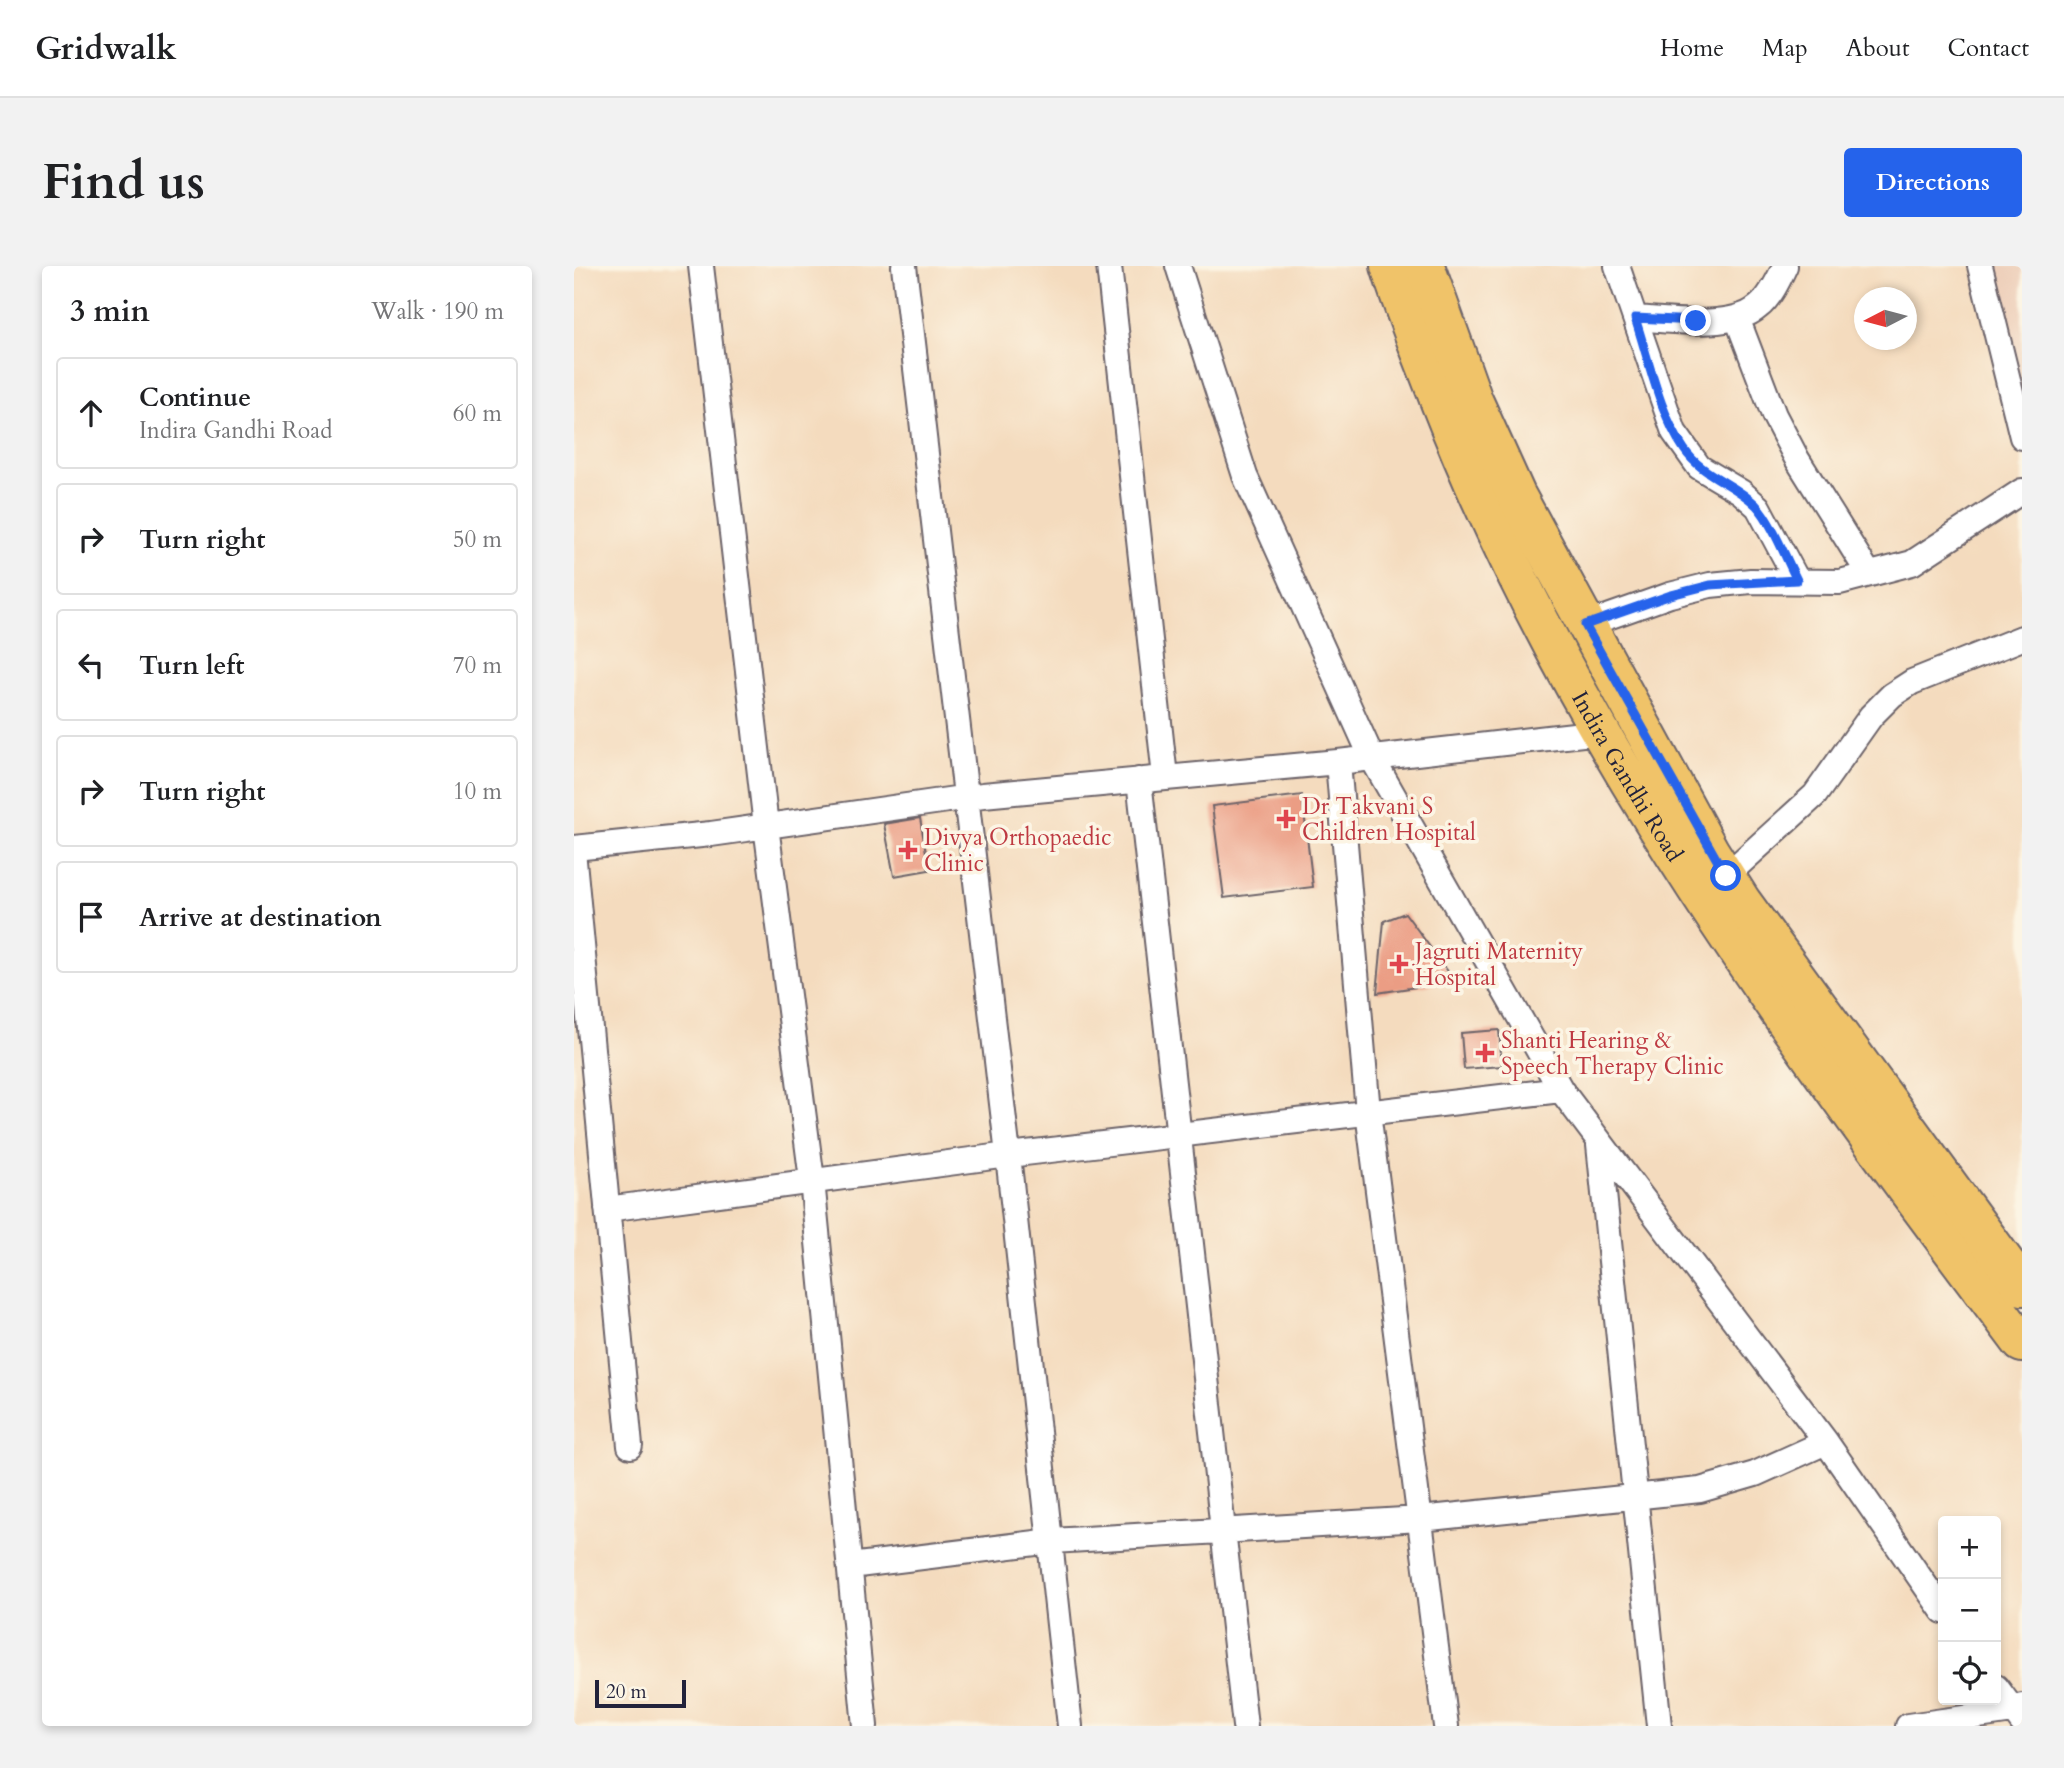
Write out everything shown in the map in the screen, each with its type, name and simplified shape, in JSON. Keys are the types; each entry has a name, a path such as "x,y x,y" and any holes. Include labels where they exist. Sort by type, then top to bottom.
{"main road":[{"name":"Indira Gandhi Road","path":"1390,266 1461,454 1487,514 1552,647 1665,843 1765,991 2022,1342"},
{"name":"Indira Gandhi Road","path":"1424,266 1474,400 1505,471 1585,625 1726,876 2022,1286"}],"street":[{"path":"701,266 766,826 812,1180 865,1726"},
{"path":"904,266 1052,1541 1070,1726"},
{"path":"1109,266 1165,777"},
{"path":"1178,266 1245,476 1372,758 1560,1090 1826,1442 1938,1604"},
{"path":"1617,266 1674,432 1699,467 1741,492 1758,507 1797,580"},
{"path":"1635,318 1696,321 1737,318 1758,307 1785,266"},
{"path":"1980,266 2022,437"},
{"path":"1737,318 1774,415 1797,458 1869,574"},
{"path":"1585,625 1671,595 1710,585 1797,580 1840,582 1912,563 2022,491"},
{"path":"1726,876 1815,795 1871,716 1892,695 1912,681 2022,638"},
{"path":"574,848 766,826 966,798 1338,762 1600,732"},
{"path":"1338,762 1368,1112 1446,1726"},
{"path":"1139,780 1181,1135 1245,1726"},
{"path":"574,861 630,1446"},
{"path":"607,1209 1008,1155 1560,1090"},
{"path":"1599,1143 1659,1726"},
{"path":"850,1566 1052,1541 1420,1519 1700,1490 1755,1474 1826,1442"},
{"path":"2001,1692 2019,1713"},
{"path":"1908,1726 2019,1713"}],"shaded area":[{"path":"1987,266 2022,266 2022,423"}],"building":[{"path":"1302,795 1313,887 1224,898 1212,806"},
{"path":"920,818 929,870 894,876 884,824"},
{"path":"1405,913 1455,981 1377,993 1384,921"},
{"path":"1499,1030 1502,1066 1464,1069 1461,1033"}],"place":[{"name":"Dr Takvani S Children Hospital","path":"1286,819"},
{"name":"Divya Orthopaedic Clinic","path":"908,850"},
{"name":"Jagruti Maternity Hospital","path":"1399,964"},
{"name":"Shanti Hearing & Speech Therapy Clinic","path":"1485,1053"}],"route":[{"path":"1696,321 1635,318 1674,432 1699,467 1741,492 1758,507 1797,580 1710,585 1671,595 1585,625 1710,852 1726,876"}]}
